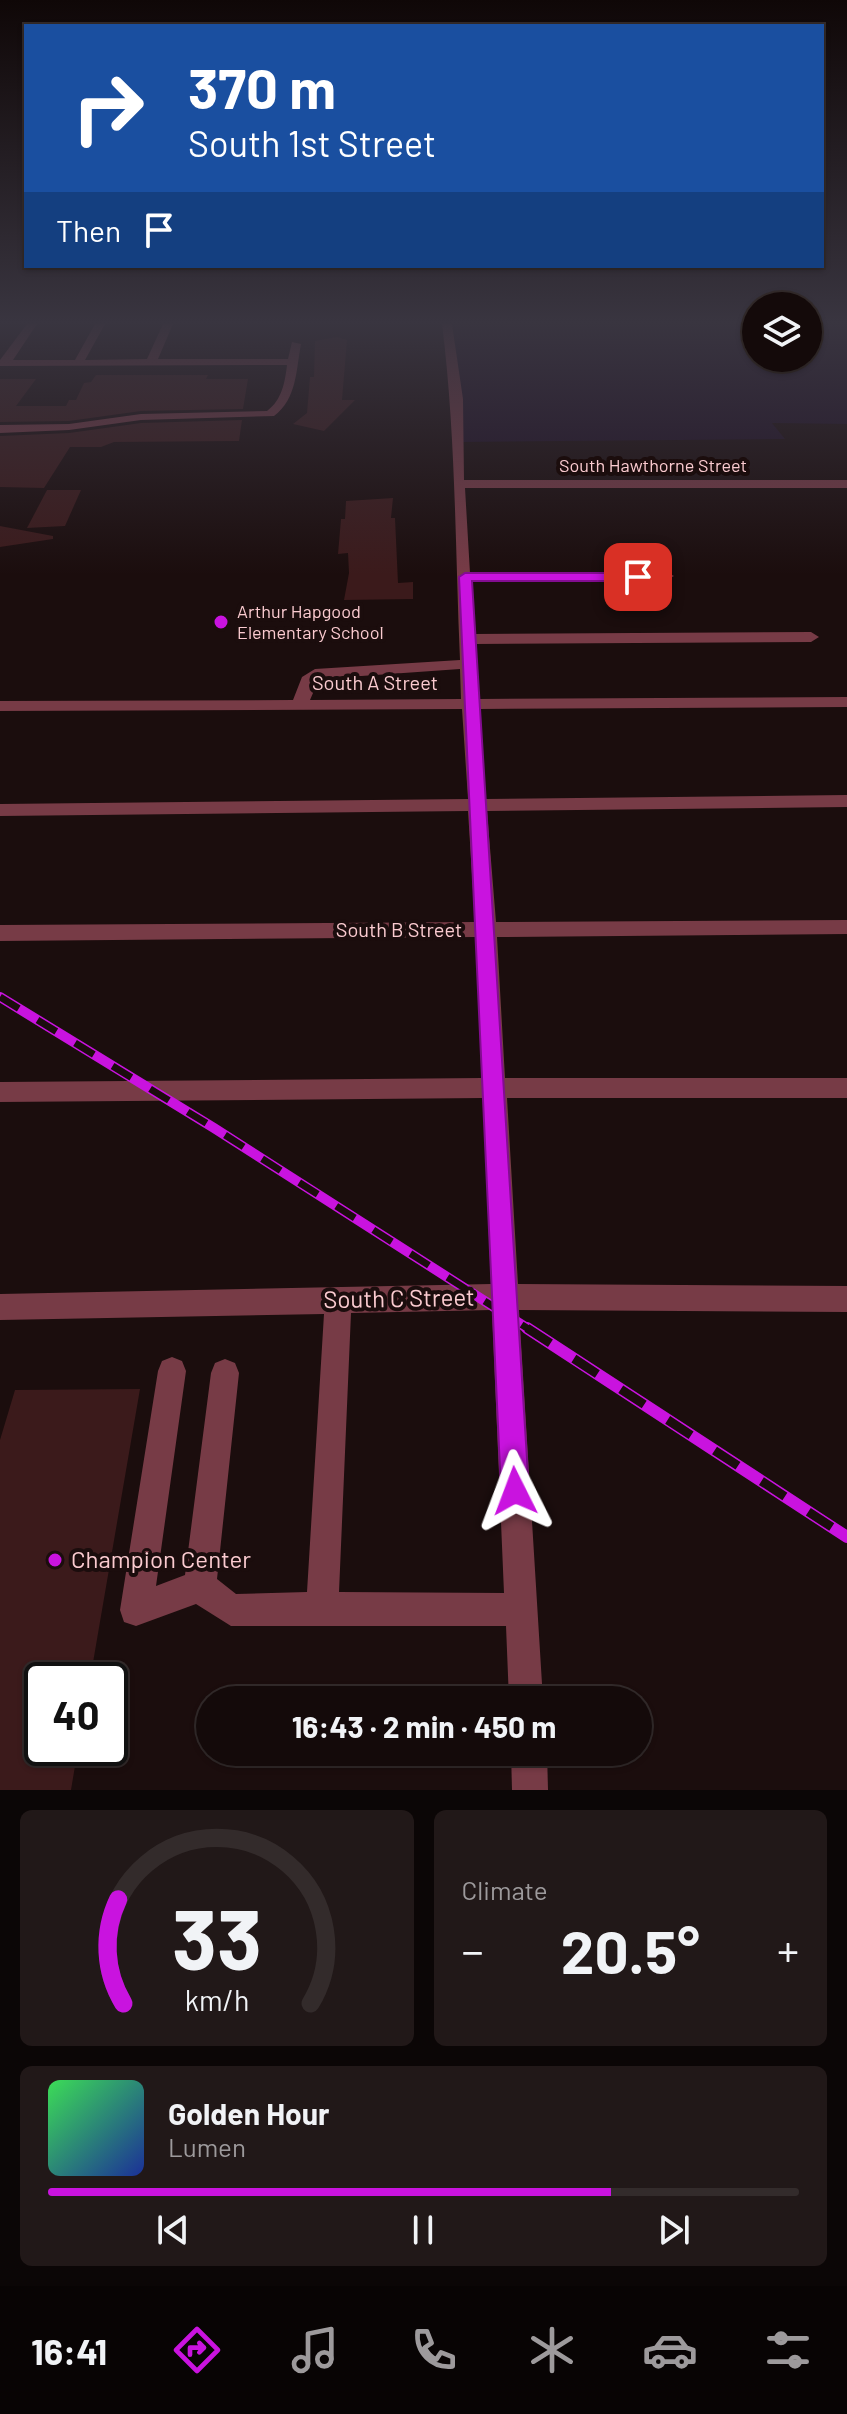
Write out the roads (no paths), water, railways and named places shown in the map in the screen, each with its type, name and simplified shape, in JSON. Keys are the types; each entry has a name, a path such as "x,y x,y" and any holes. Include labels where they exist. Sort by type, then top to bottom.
{"street":[{"path":"0,429 69,427 141,417 270,414 277,408"},
{"path":"457,408 458,484 486,929 525,1686"},
{"name":"South Hawthorne Street","path":"458,484 847,484"},
{"path":"465,577 667,576"},
{"path":"300,705 308,680 315,674 468,652 811,637"},
{"name":"South A Street","path":"0,706 847,702"},
{"path":"0,810 847,801"},
{"name":"South B Street","path":"0,933 847,927"},
{"path":"0,1092 847,1088"},
{"name":"South C Street","path":"0,1307 505,1297 847,1299"},
{"path":"322,1608 338,1300"},
{"path":"172,1371 136,1610 200,1586"},
{"path":"200,1586 225,1373"},
{"path":"200,1586 231,1610 521,1610"},
{"path":"529,1766 530,1790"}],"railway":[{"path":"0,997 214,1128 530,1330"},
{"path":"527,1328 847,1537"}],"place":[{"name":"Arthur Hapgood Elementary School","path":"221,622"},
{"name":"Champion Center","path":"55,1560"}]}
